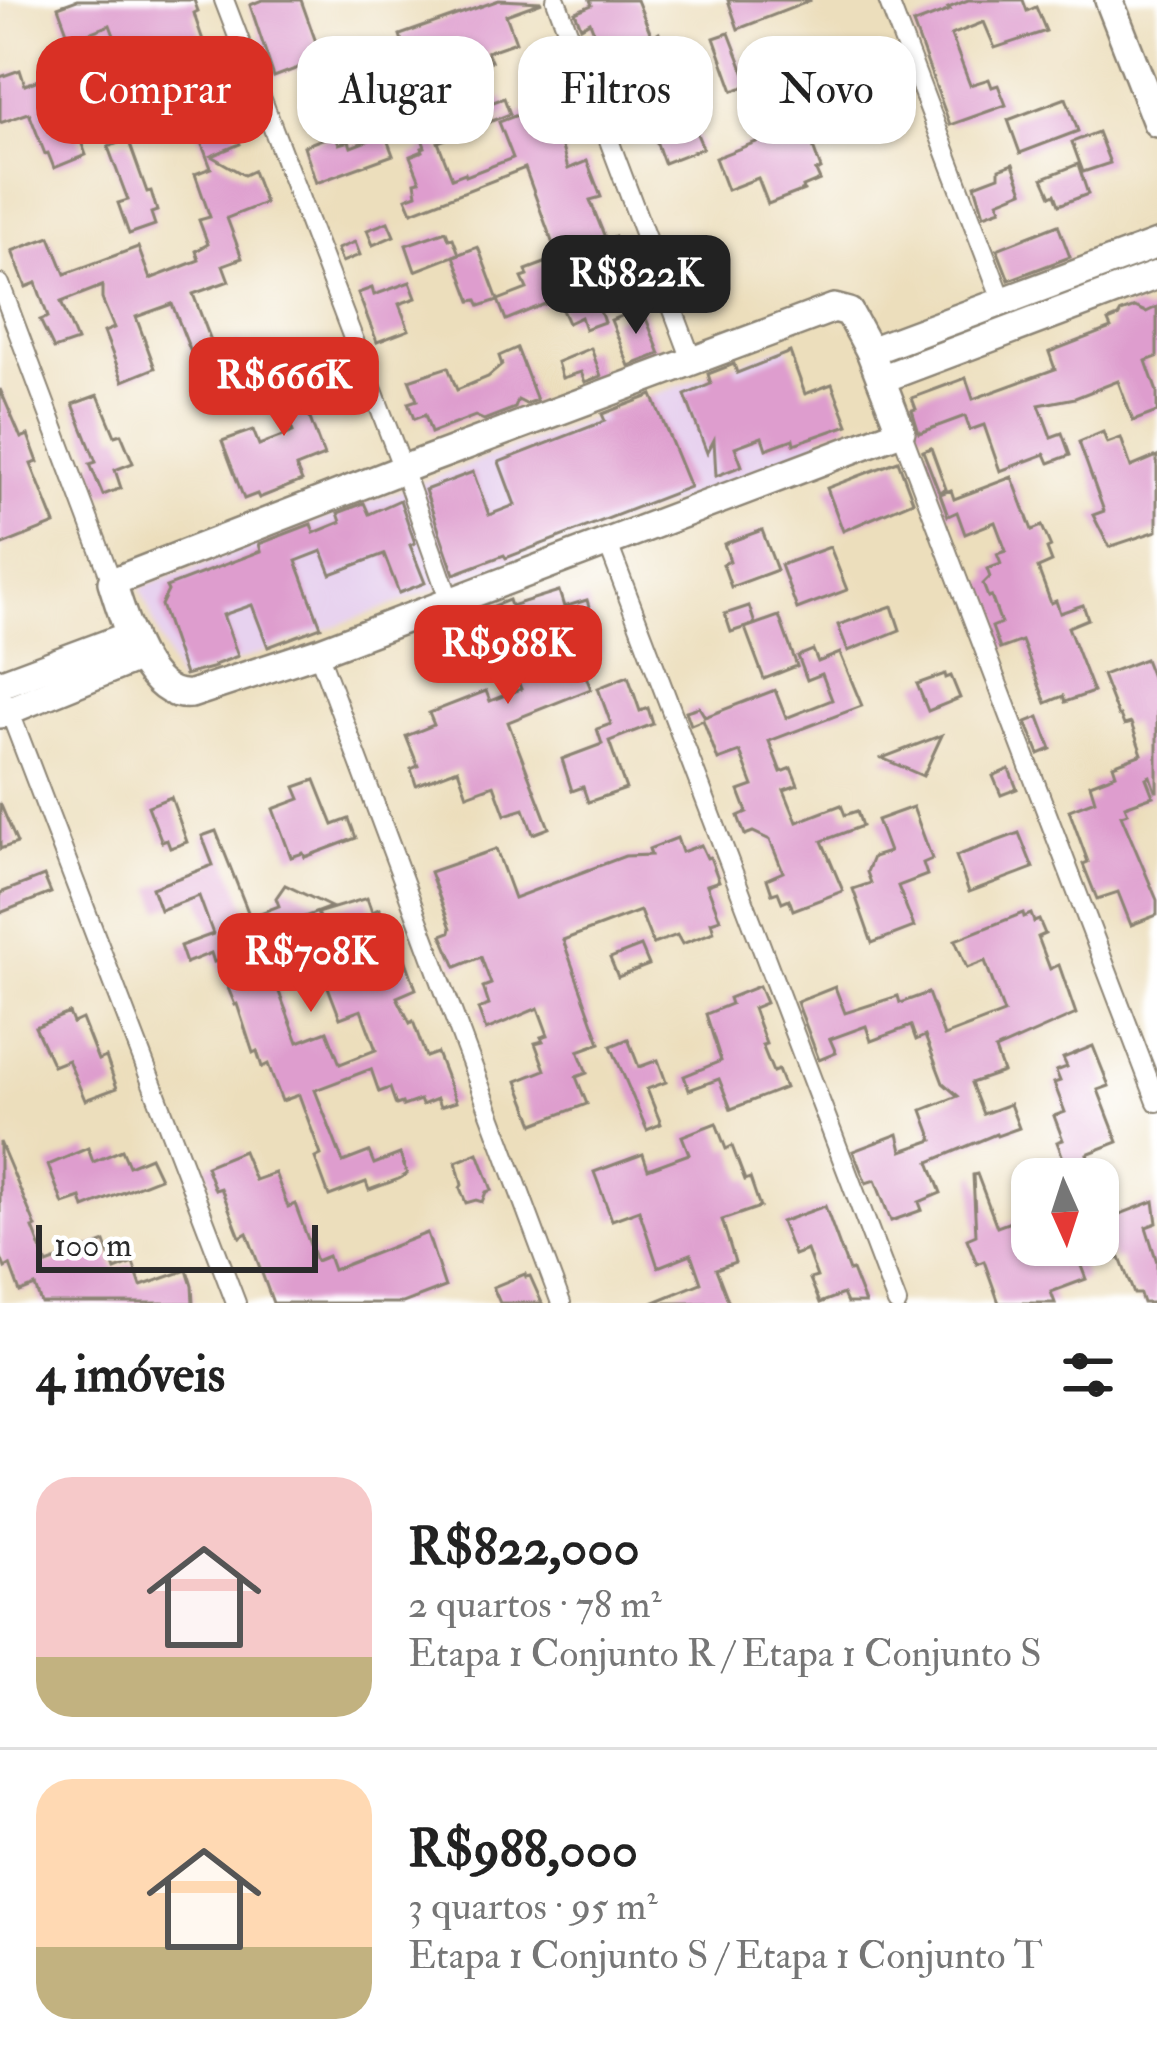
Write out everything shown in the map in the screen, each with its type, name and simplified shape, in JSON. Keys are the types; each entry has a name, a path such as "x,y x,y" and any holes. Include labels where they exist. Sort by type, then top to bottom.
{"street":[{"path":"224,0 450,602"},
{"path":"556,0 692,360"},
{"path":"888,0 1003,302"},
{"path":"1109,0 1157,123"},
{"path":"870,351 1157,244"},
{"path":"881,379 1157,275"},
{"path":"0,284 135,646 165,689 183,696 318,652 901,431"},
{"path":"112,581 834,308 849,312 881,379 1157,1102"},
{"path":"608,544 897,1303"},
{"path":"135,646 2,698 236,1303"},
{"path":"318,652 561,1303"}],"shaded area":[{"path":"787,345 823,449 178,683 140,588"}],"building":[{"path":"77,0 194,0 201,36 114,36 110,25 69,36 58,7"},
{"path":"262,0 301,0 314,36 297,36 297,68 274,77 273,36 260,36 250,5"},
{"path":"499,0 542,2 506,15 516,42 494,50 494,36 400,35"},
{"path":"590,0 637,0 652,36 595,36 590,22 581,27 575,12 592,5"},
{"path":"728,0 810,0 810,1 738,29"},
{"path":"968,0 1023,0 1027,11 1036,7 1046,31 995,48 984,22 951,35 970,85 989,79 992,87 998,85 1006,105 950,125 913,24"},
{"path":"729,33 737,54 737,90 733,91 714,38"},
{"path":"20,70 25,85 36,81 36,131 29,113 0,123 0,77"},
{"path":"504,98 510,114 494,120 494,102"},
{"path":"1066,98 1078,131 1020,153 1008,120"},
{"path":"518,115 518,144 561,144 568,169 587,161 601,197 590,200 606,240 615,236 622,252 630,249 635,263 606,274 609,281 591,287 604,322 585,329 581,317 568,323 557,299 506,320 498,300 527,289 522,278 528,276 526,270 558,258 525,168 412,212 406,198 417,194 415,182 420,181 410,156 439,144 452,178 466,176 513,158 499,122"},
{"path":"1098,132 1110,163 1083,172 1072,142"},
{"path":"41,144 82,144 86,155 54,168"},
{"path":"130,144 147,192 151,191 157,211 151,213 155,225 129,234 118,203 128,200 108,147"},
{"path":"202,144 240,144 211,156 244,175 253,171 265,203 227,218 242,258 223,265 229,281 193,294 215,351 240,342 249,366 234,371 242,394 218,403 214,392 203,396 172,304 136,317 155,368 123,381 104,332 114,328 102,286 61,302 77,341 54,349 40,320 48,317 36,283 26,287 12,251 50,237 65,274 138,247 150,279 199,260 196,251 208,244 199,220 210,217 195,174 211,168"},
{"path":"389,144 393,155 316,183 304,146"},
{"path":"657,144 701,144 703,148 664,163"},
{"path":"751,144 821,144 813,147 820,180 768,204 758,178 727,190 715,158"},
{"path":"1013,164 1023,191 998,201 1001,209 984,215 975,185 999,176 999,169"},
{"path":"1078,164 1088,194 1059,205 1043,178"},
{"path":"388,222 394,236 373,245 367,230"},
{"path":"1058,225 1070,257 1009,280 997,249"},
{"path":"446,231 459,254 415,271 406,245"},
{"path":"355,242 360,255 342,262 337,249"},
{"path":"478,247 498,300 480,306 477,300 471,301 454,256"},
{"path":"410,282 416,298 399,304 409,330 377,342 358,293 372,288 374,295"},
{"path":"1135,307 1146,312 1157,307 1157,357 1146,361 1157,392 1157,412 1133,421 1118,381 1075,398 1039,405 1051,437 1062,433 1070,455 1049,463 1045,454 1000,471 984,425 970,430 965,416 919,433 912,398 966,378 973,399 1055,369 1049,352 1111,328 1108,321"},
{"path":"642,308 660,354 629,366 611,320"},
{"path":"517,348 537,400 526,404 518,400 515,408 484,420 475,416 431,433 425,415 414,419 408,403 417,400 409,380 448,367 457,390 488,377 502,365 499,356"},
{"path":"591,348 601,376 585,382 581,372 562,378 557,362"},
{"path":"790,352 805,394 832,384 848,425 794,444 793,439 766,449 762,437 735,447 742,466 716,476 714,440 707,453 685,395 711,384 708,374 734,364 737,373"},
{"path":"336,366 346,394 306,408 324,456 296,467 302,481 244,499 222,441 253,430 259,445 293,432 279,395 289,391 286,384"},
{"path":"0,389 21,438 28,435 38,462 31,464 55,524 0,546"},
{"path":"98,395 115,436 121,434 133,463 115,470 121,488 103,495 90,464 96,462 73,404"},
{"path":"652,395 690,487 454,574 425,490 473,472 489,515 515,505 499,462 605,421 602,414"},
{"path":"1103,432 1107,443 1121,438 1131,467 1157,456 1157,531 1109,547 1093,515 1104,511 1079,442"},
{"path":"931,448 946,489 939,492 923,451"},
{"path":"898,461 913,501 843,531 827,488"},
{"path":"1012,477 1032,530 1042,526 1051,547 1047,549 1052,562 1038,568 1051,603 1056,601 1060,613 1083,605 1088,619 1068,627 1093,692 1065,702 1063,696 1046,703 1022,641 1000,649 992,627 1001,623 983,584 990,577 987,569 1001,564 997,554 1006,551 995,522 965,534 957,512 948,516 940,494 951,490 954,499"},
{"path":"400,500 425,583 399,593 384,554 331,574 322,551 296,561 321,627 268,647 252,605 223,615 238,656 185,675 161,605 166,587 261,551 259,544 311,524 314,533 341,522 338,513 364,503 369,514"},
{"path":"762,530 777,570 731,587 723,564 730,561 724,544"},
{"path":"830,547 847,590 797,609 781,565"},
{"path":"559,591 564,607 587,600 602,651 579,659 591,689 508,722 549,828 533,834 524,809 505,815 494,785 467,795 458,769 416,785 411,769 418,766 406,736 434,725 429,713 486,691 490,701 521,689 514,671 558,654 543,615 479,645 468,616 509,600 511,606"},
{"path":"749,606 755,624 731,632 725,614"},
{"path":"892,606 900,630 848,651 838,625"},
{"path":"779,616 797,666 764,679 745,628"},
{"path":"813,650 818,662 840,653 862,706 769,741 781,772 791,768 798,785 784,790 797,822 841,805 845,815 857,811 862,826 822,841 843,891 793,910 789,899 782,902 778,892 772,894 767,879 783,872 770,840 753,832 745,835 738,816 747,812 739,791 753,786 740,752 718,760 703,720 691,725 686,711 699,707 705,717 775,690 786,718 832,700 822,674 807,680 798,656"},
{"path":"1145,659 1157,690 1157,791 1150,776 1146,778 1153,796 1125,806 1128,813 1121,815 1157,900 1157,915 1131,925 1118,892 1097,899 1069,810 1095,800 1090,784 1116,774 1113,765 1142,754 1131,723 1124,725 1118,716 1102,675"},
{"path":"628,676 640,711 648,708 653,724 609,741 626,789 588,802 583,787 572,791 562,759 602,744 597,729 611,724 598,688"},
{"path":"951,676 960,698 928,711 917,684"},
{"path":"1039,717 1051,749 1039,754 1026,722"},
{"path":"942,735 923,776 882,758"},
{"path":"1009,769 1017,789 1001,795 993,776"},
{"path":"315,780 333,825 349,819 356,838 305,857 303,853 291,857 273,809 300,799 295,787"},
{"path":"171,797 187,842 170,848 167,840 162,842 148,806"},
{"path":"0,803 17,843 0,849"},
{"path":"913,807 932,859 923,863 927,875 898,886 914,927 872,943 853,889 871,883 867,872 873,857 889,852 877,820"},
{"path":"216,831 250,917 279,906 276,898 285,885 331,907 257,935 262,949 256,950 267,982 274,979 298,1042 327,1031 340,1064 376,1050 361,1010 340,1018 325,979 402,950 416,989 397,997 410,1023 413,1021 426,1057 437,1053 456,1102 440,1107 437,1099 422,1105 420,1100 396,1105 390,1088 379,1092 371,1069 315,1090 343,1162 369,1152 374,1164 400,1154 407,1174 399,1179 369,1190 366,1182 329,1196 315,1158 321,1155 299,1095 282,1101 268,1064 262,1067 257,1051 253,1053 217,961 211,953 186,963 180,946 213,934 199,896 160,910 152,888 213,865 202,836"},
{"path":"1019,833 1033,868 969,892 956,856"},
{"path":"677,838 682,852 701,845 710,857 719,881 707,885 720,919 711,922 714,932 682,944 677,935 653,944 640,911 563,940 600,1043 578,1051 587,1073 576,1077 587,1104 534,1124 517,1081 545,1070 535,1043 548,1035 538,1008 486,1030 478,1009 489,1005 483,987 491,984 481,957 456,967 442,935 451,928 430,872 496,849 514,898 625,856 651,855 649,849"},
{"path":"44,876 51,893 0,913 0,893"},
{"path":"367,898 372,912 379,909 385,927 332,946 317,913"},
{"path":"1023,913 1024,917 1031,914 1034,922 1039,920 1045,934 1038,937 1050,969 1059,965 1076,1014 995,1050 1003,1072 971,1083 983,1114 1010,1104 1019,1128 929,1162 941,1193 919,1202 922,1210 891,1221 875,1180 866,1183 853,1151 898,1134 902,1151 933,1140 922,1110 958,1096 943,1083 925,1036 916,1040 911,1026 871,1041 866,1026 830,1039 836,1053 819,1060 797,1002 835,987 845,1013 898,996 900,1003 928,993 944,1036 1004,1013 985,961 967,968 955,940"},
{"path":"641,946 649,965 618,977 610,958"},
{"path":"759,986 766,1003 753,1008 766,1044 762,1045 785,1088 731,1109 719,1079 689,1090 684,1076 721,1061 706,1014"},
{"path":"69,1013 73,1023 82,1019 98,1060 106,1057 117,1088 85,1100 68,1060 53,1066 35,1027"},
{"path":"628,1039 639,1067 658,1060 666,1082 647,1089 661,1124 647,1130 611,1046"},
{"path":"1093,1046 1109,1086 1098,1090 1118,1142 1087,1154 1088,1158 1063,1158 1057,1142 1063,1140 1054,1116 1065,1112 1054,1083 1060,1081 1056,1071 1067,1067 1063,1058"},
{"path":"716,1123 726,1149 732,1146 745,1180 750,1178 760,1207 722,1220 735,1262 716,1269 729,1303 652,1303 701,1283 691,1254 658,1267 639,1210 612,1220 594,1172 643,1154 648,1169 689,1154 682,1136"},
{"path":"0,1142 47,1264 105,1242 115,1270 133,1263 141,1286 187,1270 193,1303 41,1303 35,1286 20,1292 10,1265 5,1268 0,1255"},
{"path":"88,1148 93,1162 122,1150 129,1166 150,1157 160,1178 84,1208 81,1198 63,1204 48,1165"},
{"path":"243,1151 255,1180 275,1173 288,1207 295,1204 316,1261 328,1256 333,1270 427,1233 445,1287 403,1303 273,1303 247,1233 240,1237 221,1188 215,1190 206,1166"},
{"path":"478,1153 492,1190 482,1202 466,1203 456,1162"},
{"path":"977,1174 997,1227 1011,1222 1011,1266 1081,1266 1086,1279 1051,1292 1055,1303 999,1303 984,1261 977,1264 967,1239 976,1235 973,1175"},
{"path":"1154,1201 1157,1223 1146,1227 1157,1262 1157,1303 1143,1303 1140,1294 1134,1294 1119,1258 1119,1214"},
{"path":"825,1206 865,1303 847,1303 843,1294 820,1303 810,1279 817,1277 807,1250 794,1255 781,1222"},
{"path":"525,1274 542,1303 500,1303 493,1287"}]}
